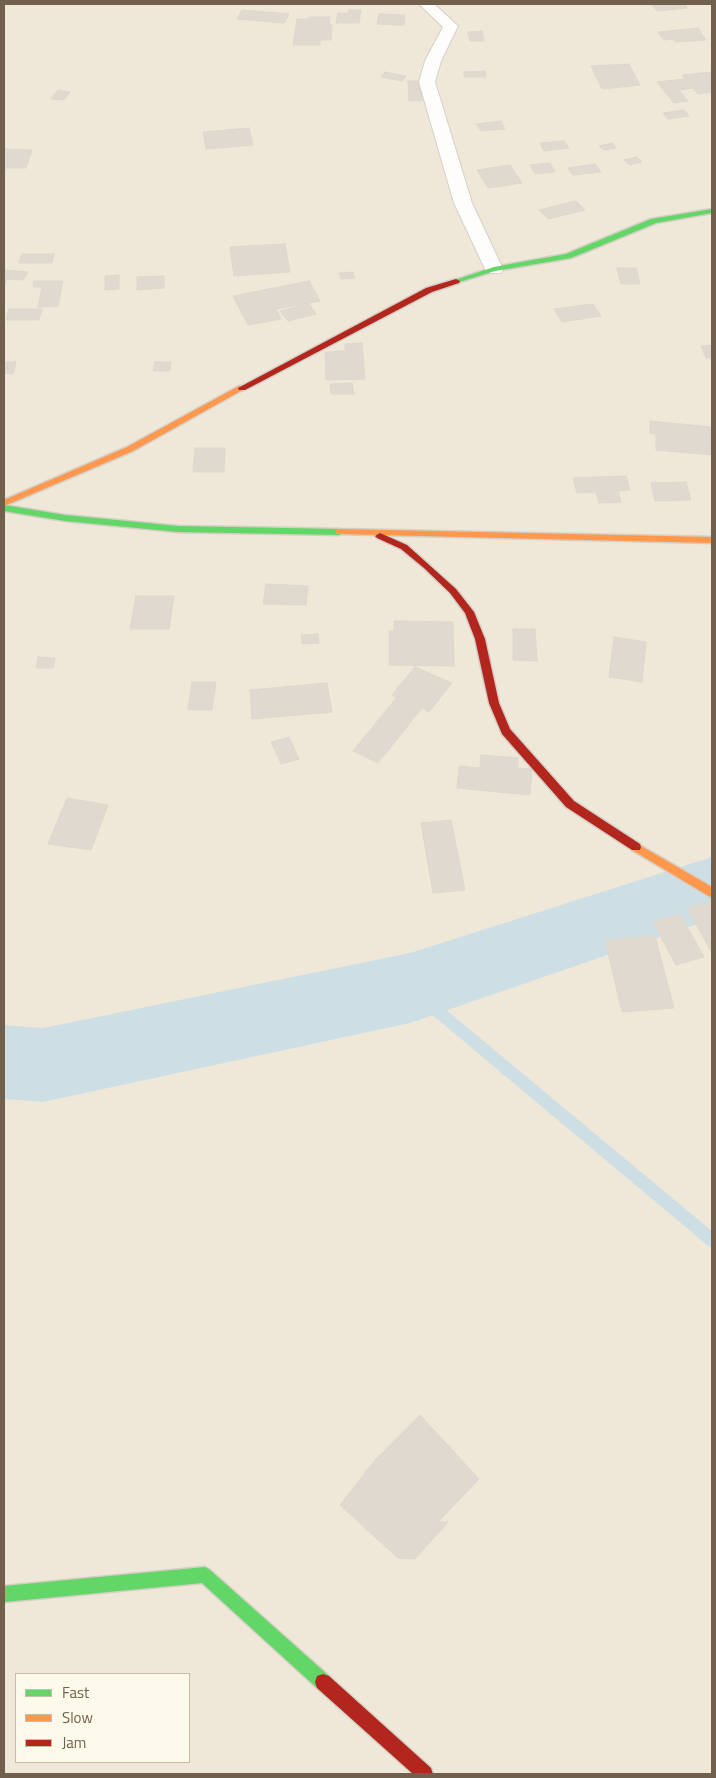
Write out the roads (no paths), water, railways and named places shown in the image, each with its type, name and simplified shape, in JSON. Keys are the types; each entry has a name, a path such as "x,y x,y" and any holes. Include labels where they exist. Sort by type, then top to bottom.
{"street":[{"path":"426,4 451,26 433,60 427,82 463,203 494,269"},
{"path":"4,503 130,449 321,345 429,290 494,269 568,256 654,221 712,211"},
{"path":"4,508 65,518 178,529 712,540"},
{"path":"376,534 404,547 453,591 469,612 480,639 494,703 506,731 570,804 640,850 712,893"},
{"path":"4,1594 205,1575 425,1774"}],"waterway":[{"path":"4,1062 43,1065 410,988 712,888"},
{"path":"410,988 712,1240"}]}
